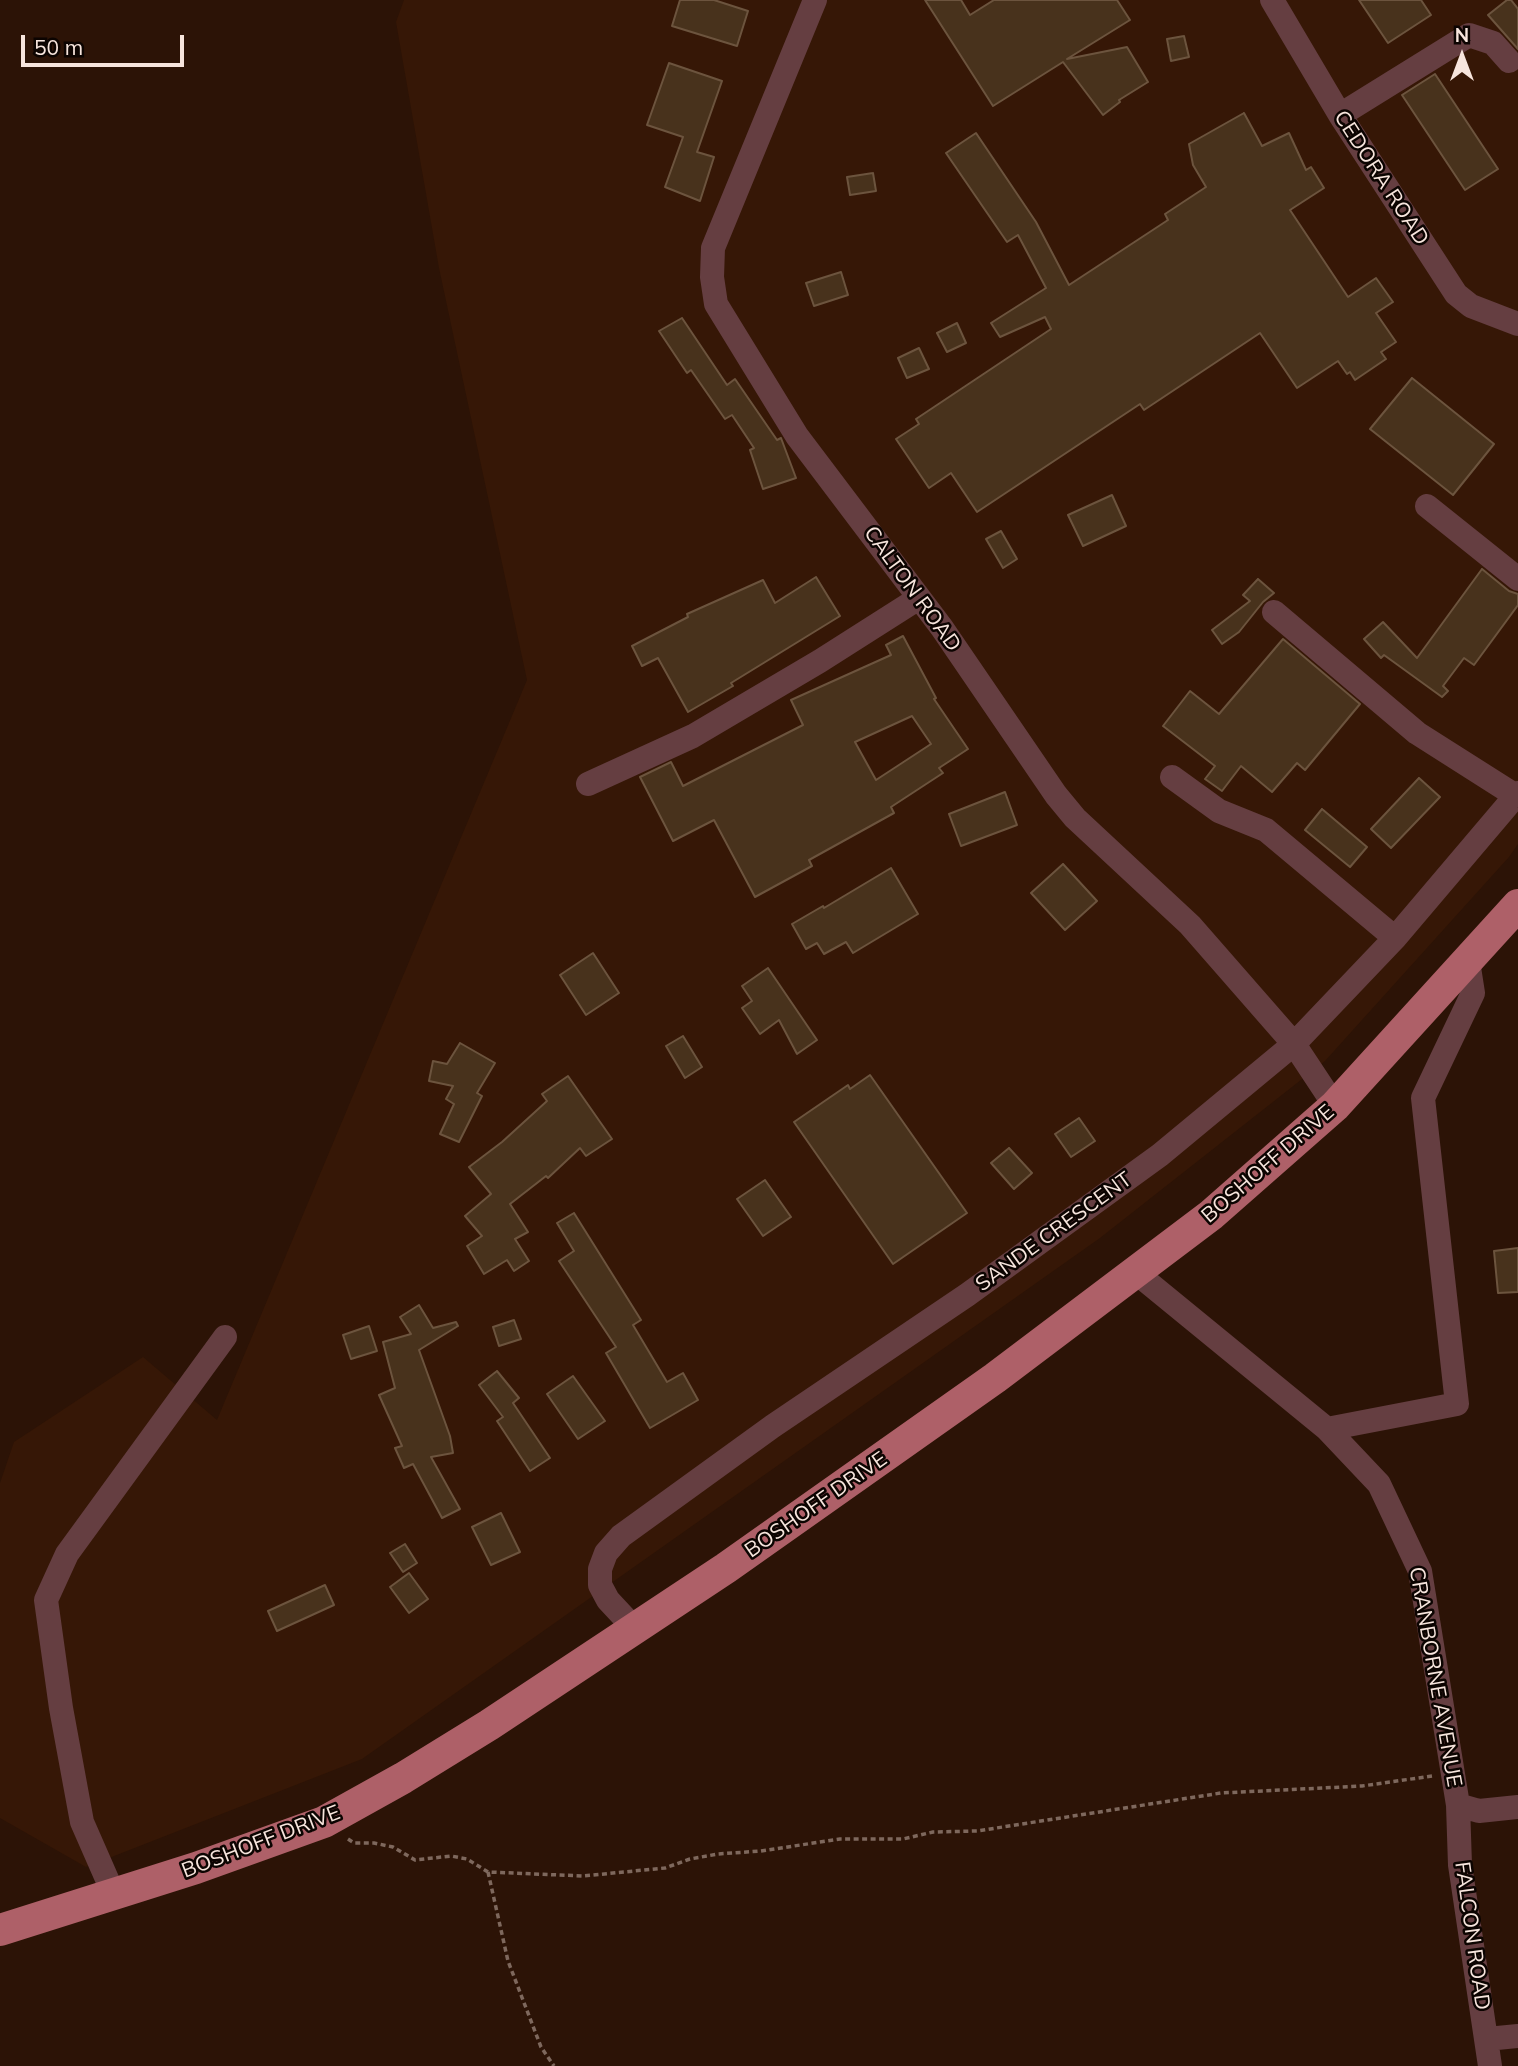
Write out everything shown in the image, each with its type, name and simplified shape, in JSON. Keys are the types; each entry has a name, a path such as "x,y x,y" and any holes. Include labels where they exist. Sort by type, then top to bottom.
{"main road":[{"name":"BOSHOFF DRIVE","path":"0,1930 262,1846 324,1822 457,1745 726,1568 942,1416 1211,1215 1335,1106 1518,905"}],"street":[{"name":"CALTON ROAD","path":"815,0 713,248 712,277 716,304 797,436 919,598 1056,795 1075,818 1190,925 1294,1044 1335,1106"},
{"name":"CEDORA ROAD","path":"1272,0 1340,115 1456,295 1471,306 1518,324"},
{"path":"1340,115 1469,35 1493,43 1509,61"},
{"path":"1427,506 1518,579"},
{"path":"588,784 692,736 820,661 919,598"},
{"path":"1274,612 1417,733 1517,794"},
{"path":"1172,777 1219,811 1266,830 1395,938"},
{"name":"SANDE CRESCENT","path":"635,1629 608,1600 600,1585 600,1569 606,1553 621,1536 773,1426 967,1295 1149,1163 1294,1044 1395,938 1517,794"},
{"path":"1327,1429 1457,1405 1423,1098 1473,993 1468,961"},
{"name":"CRANBORNE AVENUE","path":"1134,1271 1327,1429 1379,1484 1420,1571 1458,1805 1479,1811 1518,1807"},
{"path":"114,1895 82,1822 63,1721 46,1600 67,1554 225,1337"},
{"name":"FALCON ROAD","path":"1458,1805 1460,1864 1490,2066"},
{"path":"1487,2039 1518,2036"}],"path":[{"path":"324,1822 354,1843 393,1847 415,1860 451,1856 467,1859 488,1872 583,1876 665,1868 708,1856 840,1839 903,1839 933,1832 977,1831 1221,1793 1362,1786 1452,1774"},
{"path":"488,1872 508,1961 541,2047 554,2066"}],"shaded area":[{"path":"404,0 1518,0 1518,844 1325,1061 1100,1238 362,1759 86,1867 0,1818 0,1483 14,1442 143,1357 217,1420 527,680 439,268 396,22"}],"building":[{"path":"680,0 714,0 748,11 737,46 672,26"},
{"path":"925,0 961,0 970,15 994,0 1117,0 1130,20 1067,59 1127,47 1148,82 1119,100 1120,102 1103,115 1063,62 993,106"},
{"path":"1359,0 1421,0 1431,15 1388,43"},
{"path":"1507,0 1511,0 1518,9 1518,49 1488,15"},
{"path":"1184,36 1189,57 1171,61 1167,39"},
{"path":"669,63 722,81 697,152 714,157 700,201 665,187 683,137 647,125"},
{"path":"1435,74 1498,169 1465,190 1402,95"},
{"path":"1244,113 1262,146 1289,133 1306,170 1311,167 1324,188 1290,210 1348,297 1376,278 1393,302 1376,313 1396,342 1381,352 1386,359 1355,380 1338,361 1297,388 1260,333 1144,410 1140,404 977,512 951,473 929,488 896,439 919,424 916,419 1051,329 1045,317 1000,337 991,323 1046,288 1018,235 1007,242 946,153 976,133 1036,222 1069,285 1168,220 1165,214 1206,187 1193,165 1189,144"},
{"path":"873,173 876,191 850,195 847,177"},
{"path":"841,272 848,295 814,306 806,283"},
{"path":"682,318 727,385 735,379 777,440 781,438 796,478 763,489 750,450 754,448 732,415 725,419 691,370 687,373 659,331"},
{"path":"957,323 966,343 947,352 937,333"},
{"path":"919,348 929,369 907,378 898,358"},
{"path":"1412,378 1494,444 1453,495 1370,429"},
{"path":"1112,495 1126,526 1083,546 1068,515"},
{"path":"1001,531 1017,559 1003,568 986,539"},
{"path":"1482,569 1509,591 1518,594 1518,605 1474,665 1464,658 1443,686 1448,691 1442,697 1384,655 1381,658 1364,639 1383,622 1417,658"},
{"path":"816,577 840,616 688,712 658,658 642,666 632,646 688,617 687,614 763,580 775,603"},
{"path":"1258,579 1274,593 1263,602 1239,632 1222,644 1212,630 1250,601 1243,595"},
{"path":"903,636 936,698 934,699 968,749 939,768 943,773 891,807 894,813 809,860 812,866 755,897 714,820 673,841 640,777 671,762 683,786 803,725 791,700 891,655 886,645","holes":["912,716 931,744 876,780 855,742"]},
{"path":"1283,639 1360,704 1305,770 1297,763 1272,792 1241,766 1222,791 1205,779 1215,766 1163,726 1190,691 1219,714"},
{"path":"1419,778 1440,797 1391,848 1371,829"},
{"path":"1005,792 1017,825 961,846 949,814"},
{"path":"1322,809 1367,847 1350,867 1305,830"},
{"path":"1063,864 1097,901 1065,930 1031,893"},
{"path":"891,868 918,914 853,953 846,942 824,954 817,943 806,949 792,924"},
{"path":"593,953 619,993 586,1015 560,975"},
{"path":"768,968 817,1040 797,1054 779,1020 760,1034 742,1008 752,1001 742,986"},
{"path":"683,1036 702,1067 685,1078 666,1046"},
{"path":"460,1043 495,1063 477,1093 482,1096 459,1142 440,1134 454,1104 446,1099 453,1086 429,1081 433,1061 447,1064"},
{"path":"870,1075 967,1213 893,1264 794,1122 848,1085 850,1089"},
{"path":"568,1076 612,1139 586,1156 580,1148 548,1178 546,1176 510,1204 528,1232 515,1239 529,1261 514,1271 507,1260 484,1274 467,1246 482,1236 465,1216 491,1194 469,1167 502,1142 547,1101 542,1094"},
{"path":"1079,1118 1095,1141 1071,1157 1055,1134"},
{"path":"1009,1148 1032,1173 1014,1189 991,1163"},
{"path":"765,1180 791,1217 763,1236 737,1199"},
{"path":"574,1213 641,1320 633,1325 667,1382 683,1373 698,1400 650,1428 606,1353 616,1347 559,1261 574,1251 557,1223"},
{"path":"1518,1248 1518,1292 1498,1293 1494,1251"},
{"path":"419,1305 433,1328 456,1322 458,1326 419,1350 450,1436 453,1453 431,1457 460,1509 442,1518 413,1464 404,1468 395,1448 402,1446 379,1395 395,1388 383,1342 411,1334 400,1317"},
{"path":"514,1320 521,1339 499,1346 493,1327"},
{"path":"369,1326 377,1351 351,1359 343,1335"},
{"path":"497,1371 519,1398 513,1403 550,1458 530,1471 497,1421 503,1417 479,1385"},
{"path":"573,1376 605,1421 578,1439 547,1394"},
{"path":"501,1513 520,1552 491,1565 472,1527"},
{"path":"405,1544 417,1563 403,1572 390,1553"},
{"path":"409,1573 428,1599 409,1613 390,1587"},
{"path":"325,1585 334,1605 277,1631 268,1611"}]}
